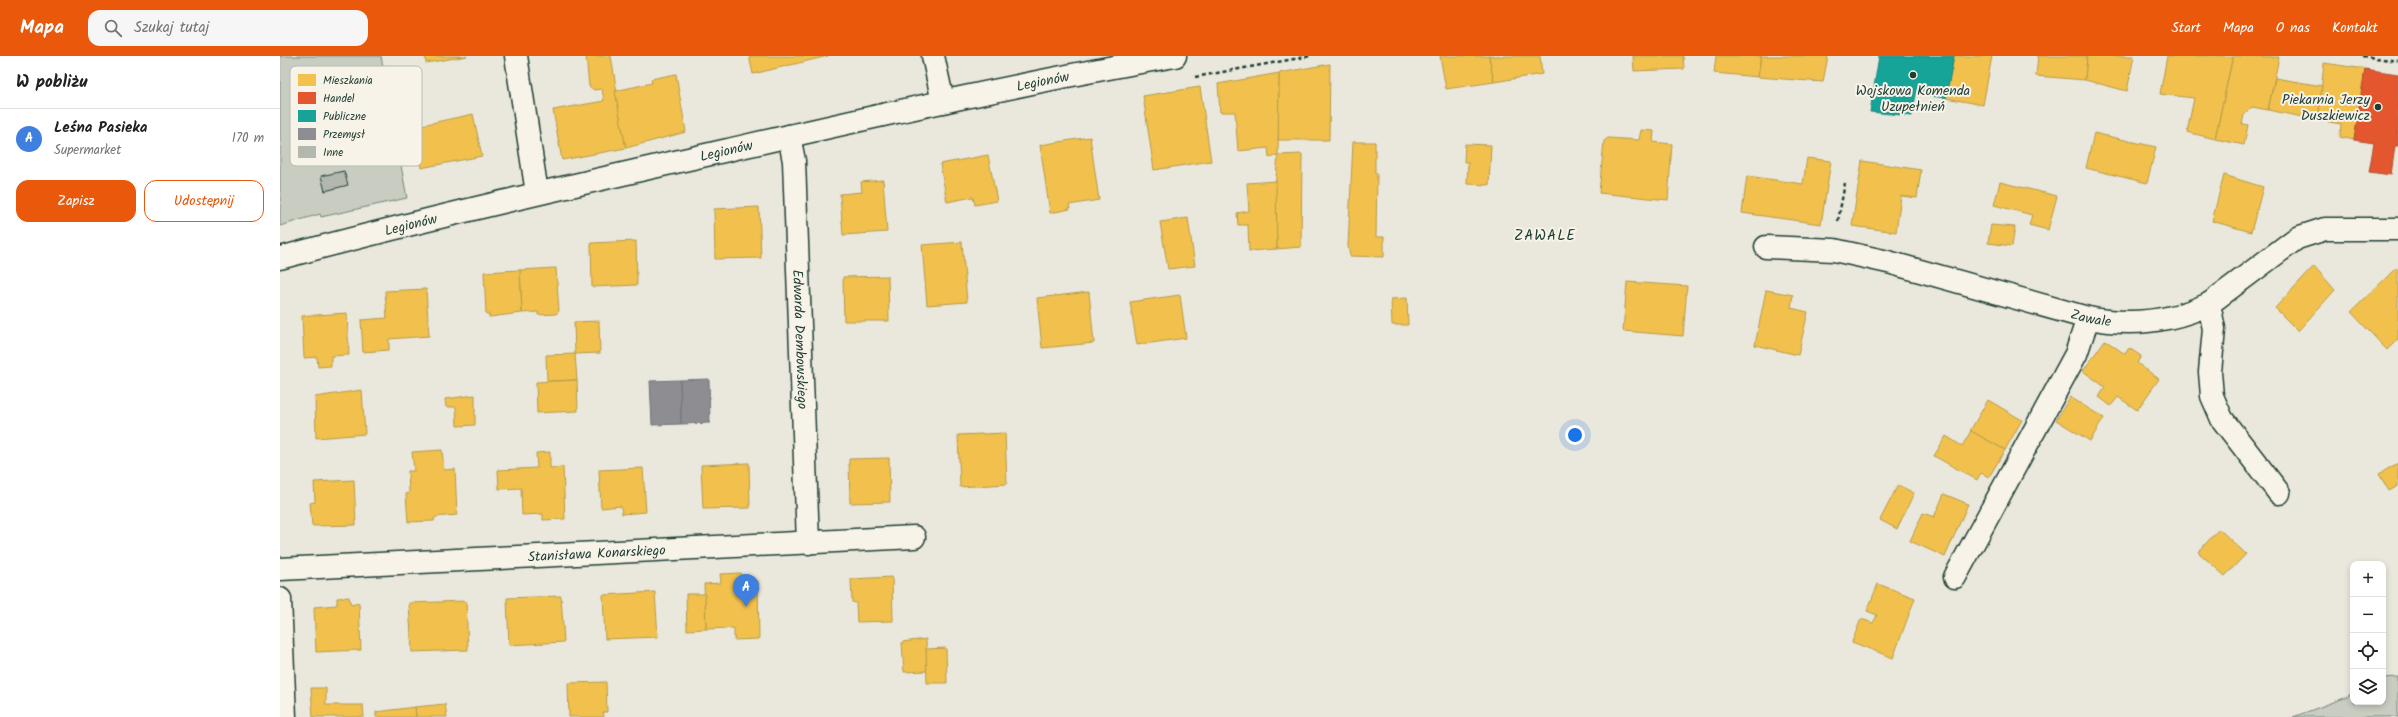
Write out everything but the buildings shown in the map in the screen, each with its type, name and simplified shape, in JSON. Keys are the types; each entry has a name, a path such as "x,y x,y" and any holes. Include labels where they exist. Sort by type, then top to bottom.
{"street":[{"path":"516,56 537,193"},
{"path":"933,56 943,102"},
{"name":"Legionów","path":"280,258 391,228 537,193 789,136 1090,71 1175,56"},
{"name":"Edwarda Dembowskiego","path":"789,136 794,169 808,543"},
{"name":"Zawale","path":"1766,247 1834,250 1888,262 2088,318 2112,323 2139,322 2169,318 2193,311 2208,304 2297,238 2325,229 2398,229"},
{"path":"2208,304 2214,330 2210,372 2212,396 2222,419 2279,493"},
{"path":"1955,577 2076,354 2088,318"},
{"name":"Stanisława Konarskiego","path":"280,569 914,537"},
{"path":"280,599 285,717"}],"path":[{"path":"2362,56 2398,61"},
{"path":"1837,228 1845,183"}],"shaded area":[{"path":"280,56 381,56 383,66 290,66 290,166 401,166 407,198 321,217 320,214 280,226"},
{"path":"2398,677 2398,717 2293,717 2347,697 2350,694 2350,705 2386,705 2386,678"}],"place":[{"name":"Wojskowa Komenda Uzupełnień","path":"1913,75"},
{"name":"Piekarnia Jerzy Duszkiewicz","path":"2378,107"},
{"name":"Leśna Pasieka","path":"746,607"}],"district":[{"name":"ZAWALE","path":"1545,235"}]}
